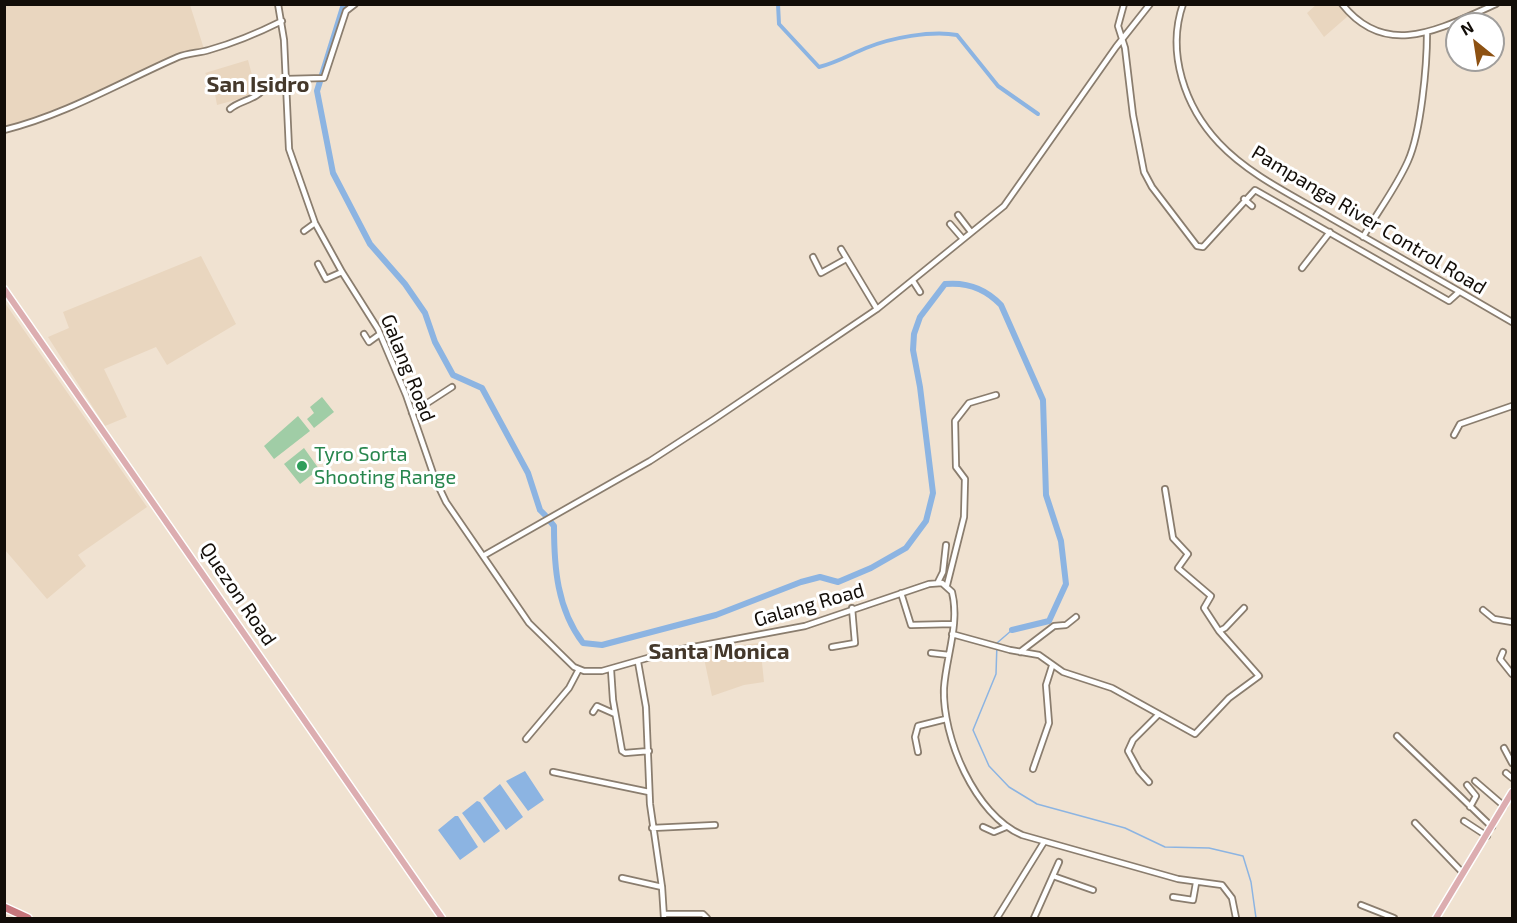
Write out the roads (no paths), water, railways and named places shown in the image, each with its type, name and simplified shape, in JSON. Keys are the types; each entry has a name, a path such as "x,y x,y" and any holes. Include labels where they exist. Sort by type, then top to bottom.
{"highway":[{"path":"4,907 28,918"}],"main road":[{"name":"Quezon Road","path":"4,289 442,918"},
{"path":"1436,918 1512,792"}],"street":[{"name":"Galang Road","path":"278,4 282,21 289,149 315,223 342,273 370,314 380,334 412,413 435,480 452,512 529,623 579,669 592,672 611,670 672,651 805,626 852,608 938,582"},
{"path":"286,80 324,78 346,11 355,4"},
{"path":"1124,4 1118,26 1122,38 1144,172 1152,188 1199,248 1255,189 1449,301 1460,292"},
{"path":"483,556 650,461 877,309 1004,206 1122,38 1150,4"},
{"name":"Pampanga River Control Road","path":"1183,4 1179,20 1177,50 1190,102 1214,137 1237,160 1363,237 1512,322"},
{"path":"1342,4 1365,27 1391,35 1427,33 1496,4"},
{"path":"4,130 37,121 109,91 180,56 218,47 258,33 282,21"},
{"path":"1363,237 1397,183 1411,153 1421,103 1427,33"},
{"path":"254,90 286,87"},
{"path":"230,109 240,101 258,96 264,88"},
{"path":"1245,199 1252,206"},
{"path":"958,214 971,232"},
{"path":"304,231 315,223"},
{"path":"950,224 963,239"},
{"path":"1302,268 1330,232"},
{"path":"841,249 877,309"},
{"path":"813,257 821,273 846,259"},
{"path":"318,264 326,279 342,273"},
{"path":"913,281 920,292"},
{"path":"364,334 369,342 380,334"},
{"path":"412,413 452,387"},
{"path":"996,395 969,403 955,420 956,467 965,479 964,517 947,585 953,598 952,634 944,685 946,719 965,772 984,802 1006,827 1044,842 1196,883 1215,883 1225,887 1232,898 1236,918"},
{"path":"1454,435 1460,424 1512,406"},
{"path":"952,634 1039,655 1052,666 1071,676 1112,688 1195,735 1228,698 1258,677 1258,673 1219,631 1204,608 1211,596 1178,568 1188,554 1173,538 1165,489"},
{"path":"946,545 943,572 938,582 947,585"},
{"path":"901,593 911,625 952,624"},
{"path":"832,647 855,643 852,608"},
{"path":"1219,631 1225,628 1244,608"},
{"path":"1483,610 1494,619 1512,622"},
{"path":"1020,652 1054,626 1066,625 1076,617"},
{"path":"1503,652 1500,658 1512,674"},
{"path":"931,653 949,655"},
{"path":"638,662 649,751 652,828 662,886 664,916 703,914 707,918"},
{"path":"1033,769 1049,723 1046,684 1052,666"},
{"path":"526,739 569,688 579,669"},
{"path":"611,670 615,714 622,751 625,753 649,751"},
{"path":"593,712 597,706 615,714"},
{"path":"1149,782 1138,771 1128,751 1133,740 1159,714"},
{"path":"918,752 915,737 918,726 946,719"},
{"path":"1396,735 1492,827"},
{"path":"1504,748 1512,762"},
{"path":"553,772 649,792"},
{"path":"1506,773 1512,778"},
{"path":"1475,781 1504,806"},
{"path":"1467,785 1476,796 1470,807"},
{"path":"1464,821 1487,836"},
{"path":"1414,823 1462,872"},
{"path":"652,828 715,825"},
{"path":"983,827 994,832 1006,827"},
{"path":"998,918 1044,842"},
{"path":"1034,918 1059,862"},
{"path":"1053,876 1093,890"},
{"path":"622,878 662,886"},
{"path":"1173,897 1193,900 1196,883"},
{"path":"1360,905 1394,918"}],"water":[{"path":"525,771 544,800 528,811 506,781"},
{"path":"500,784 523,817 506,830 483,798"},
{"path":"477,801 500,831 484,843 462,813"},
{"path":"458,816 478,847 460,860 438,830"}],"waterway":[{"path":"344,4 317,91 333,173 370,244 405,284 425,313 435,342 453,375 482,388 528,473 540,510 545,515"},
{"path":"778,4 779,24 819,67 876,44 899,38 924,34 957,35 998,86 1038,114"},
{"path":"549,520 554,526 556,572 562,602 574,630 583,643 602,645 716,615 801,582 820,577 838,582 871,568 906,548 926,521 933,493 920,387 913,350 914,334 920,317 945,284 960,284 982,291 1001,305 1043,400 1046,495 1061,541 1066,584 1049,621 1012,630"},
{"path":"1012,630 997,643 996,674 973,730 989,766 1009,787 1037,804 1125,828 1165,847 1209,848 1243,856 1251,882 1256,918"}],"place":[{"name":"Tyro Sorta Shooting Range","path":"302,466"}],"district":[{"name":"San Isidro","path":"258,85"},
{"name":"Santa Monica","path":"719,652"}]}
